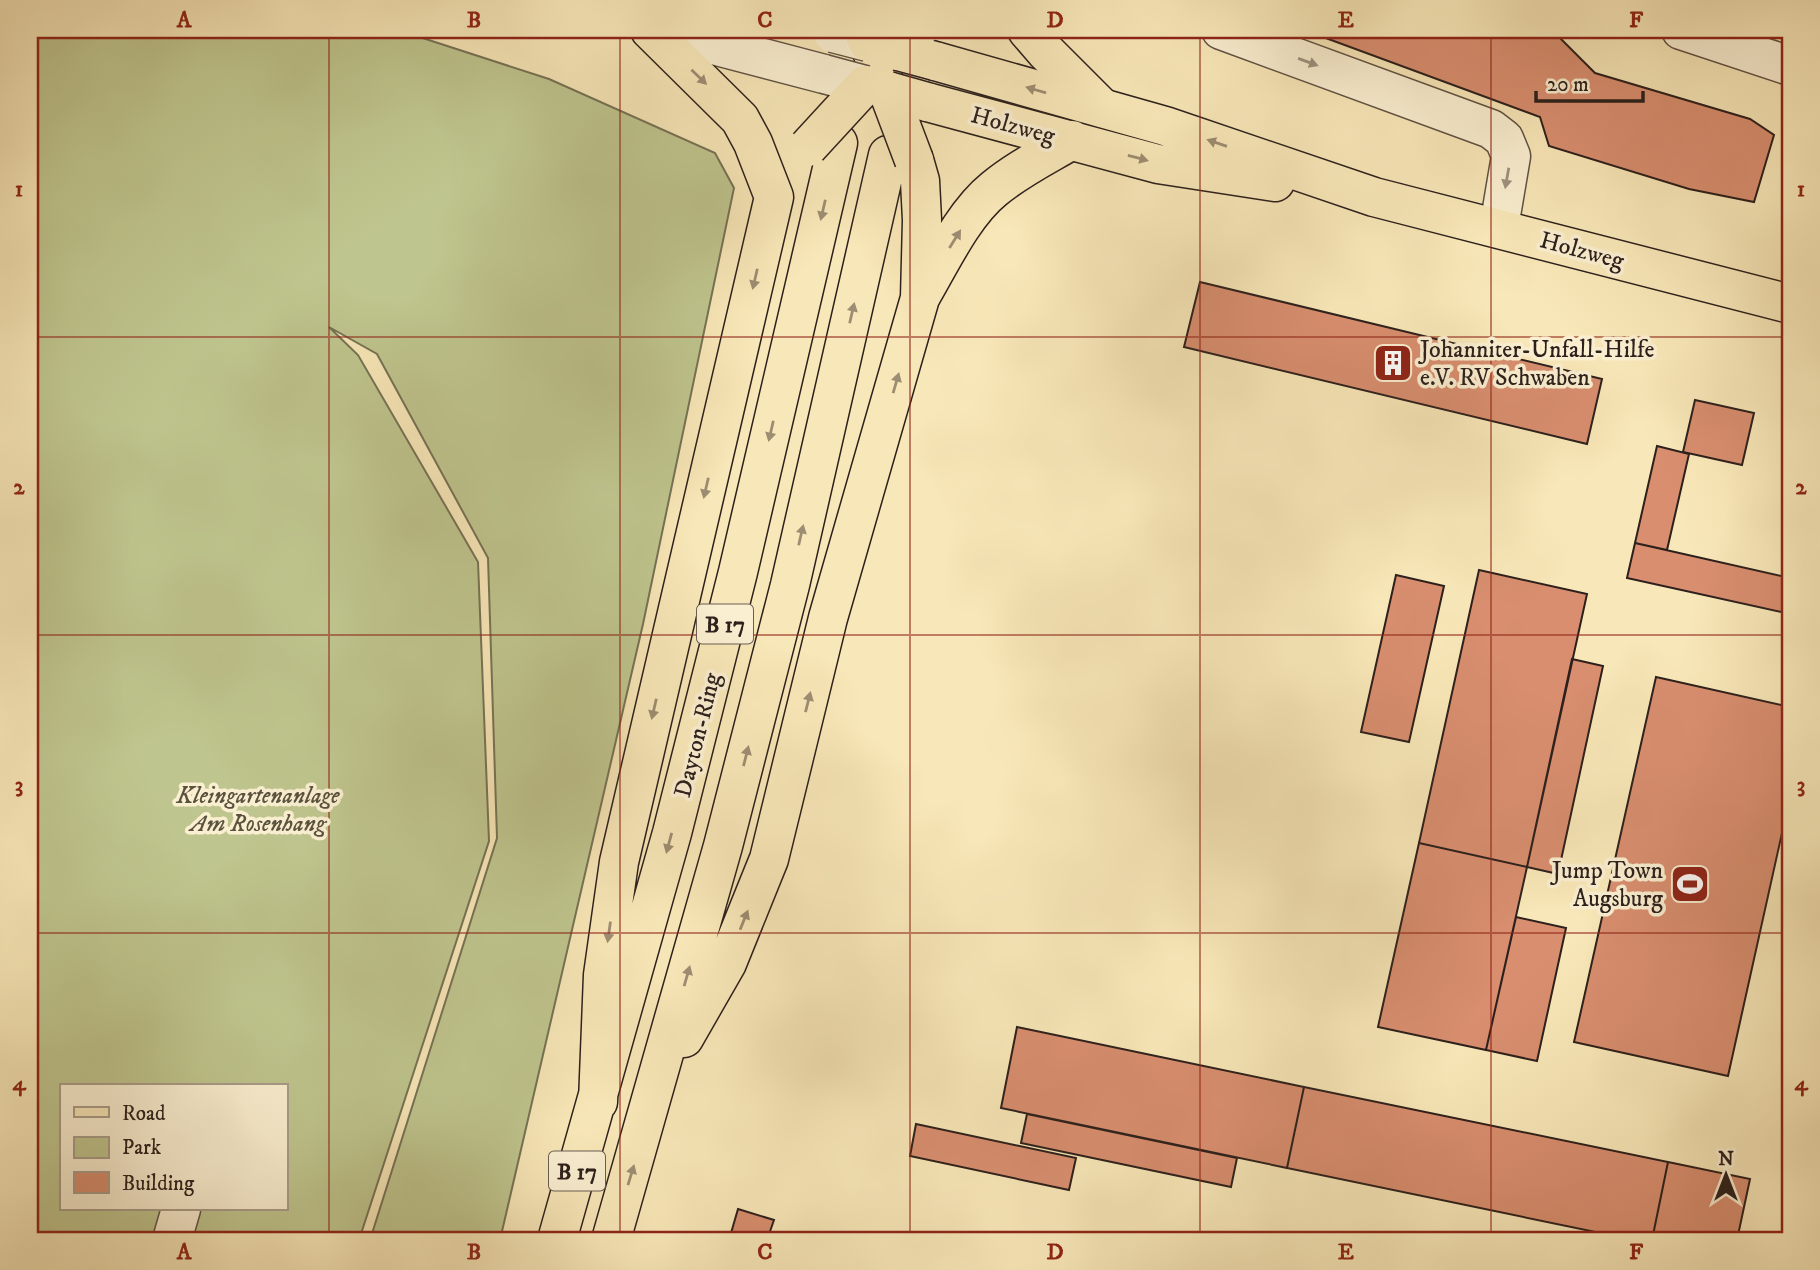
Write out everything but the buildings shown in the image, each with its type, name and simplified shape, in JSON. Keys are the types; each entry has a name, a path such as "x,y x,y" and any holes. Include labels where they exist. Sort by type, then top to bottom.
{"main road":[{"path":"650,30 740,119 754,144 774,197"},
{"path":"1027,30 1102,108"},
{"path":"598,1101 603,975 619,862 774,197 823,145 877,52"},
{"path":"656,1088 727,963 769,859 828,618 920,298 922,220 919,181 901,157 877,52"},
{"name":"Holzweg","path":"877,52 1165,126 1374,197"},
{"name":"Holzweg","path":"877,52 927,102 1158,164 1374,197 1790,304"},
{"path":"920,298 955,239 992,190 1020,169 1072,141"},
{"name":"Dayton-Ring","path":"557,1240 672,833 738,572 823,145"},
{"name":"B 17","path":"611,1240 723,846 901,157"}],"street":[{"name":"Holzweg","path":"656,30 824,74 877,52"},
{"path":"1221,30 1491,129 1504,139 1511,156 1499,227"},
{"path":"1681,30 1790,66"},
{"path":"172,1240 181,1210"}],"green space":[{"name":"Kleingartenanlage Am Rosenhang","path":"33,30 398,30 549,79 715,153 734,188 643,624 500,1240 370,1240 497,838 488,558 377,354 329,327 358,355 478,562 489,841 359,1240 30,1240 30,34"}],"place":[{"name":"Johanniter-Unfall-Hilfe e.V. RV Schwaben","path":"1393,363"},
{"name":"Jump Town Augsburg","path":"1690,884"}]}
